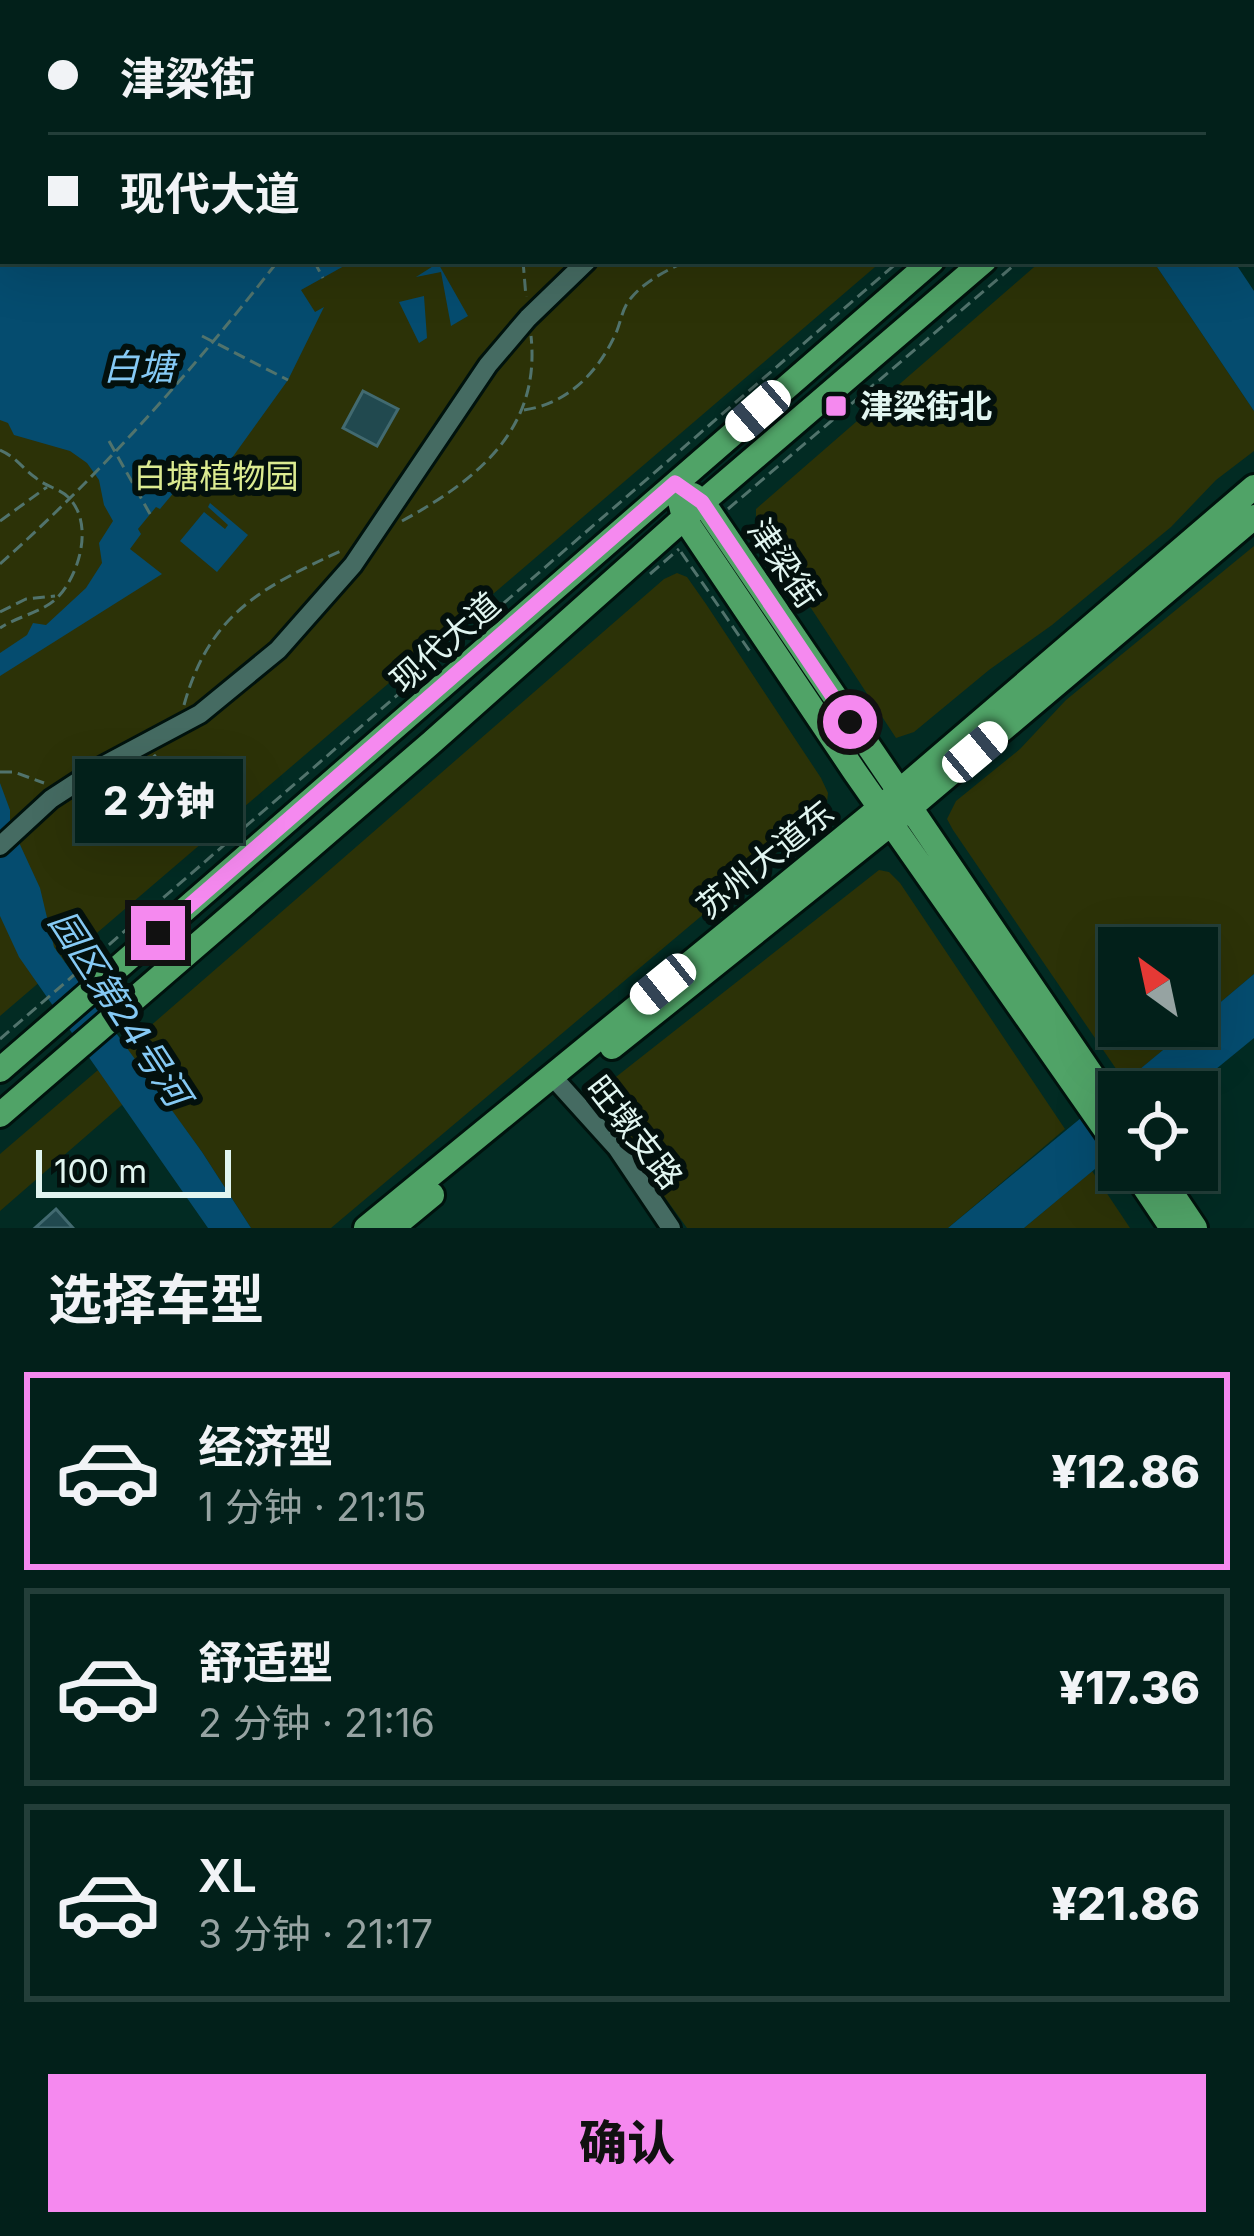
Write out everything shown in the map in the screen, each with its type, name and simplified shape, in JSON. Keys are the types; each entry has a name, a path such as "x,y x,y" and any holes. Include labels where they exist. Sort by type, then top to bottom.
{"main road":[{"name":"现代大道","path":"0,1070 51,1010 929,264"},
{"name":"现代大道","path":"0,1115 980,264"},
{"name":"津梁街","path":"675,483 895,808 1098,1095"},
{"name":"苏州大道东","path":"895,808 1254,487"},
{"name":"苏州大道东","path":"366,1228 556,1081 1254,517"},
{"name":"苏州大道东","path":"392,1228 556,1081"},
{"path":"1147,1191 1172,1228"},
{"path":"1170,1191 1195,1228"}],"street":[{"path":"0,846 62,791 173,730 229,693 278,650 334,589 373,537 449,417 528,318 584,264"},
{"name":"旺墩支路","path":"556,1081 617,1148 671,1228"}],"path":[{"path":"0,564 116,452 276,264"},
{"path":"316,264 323,278"},
{"path":"0,772 87,794 124,782 154,758 173,730 201,656 233,614 279,579 373,537 428,506 500,448 524,410 533,371 523,264"},
{"path":"524,410 551,403 584,381 610,346 630,299 681,264"},
{"path":"0,1039 51,1010 82,984 896,264"},
{"path":"202,336 287,380"},
{"path":"109,440 150,514"},
{"path":"0,450 69,499 79,518 82,539 74,579 43,609 22,614 0,628"},
{"path":"0,521 49,487"},
{"path":"0,612 26,599 58,596"}],"green space":[{"name":"白塘植物园","path":"0,264 878,264 0,1016"},
{"path":"1038,264 1155,264 1254,411 1254,451 1216,480 1171,527 914,732 896,738 756,524 756,509"},
{"path":"1254,546 1254,974 1218,1004 1218,927 1098,927 1098,1042 947,819 956,801 1020,749 1066,700"},
{"path":"677,573 687,577 706,604 821,778 828,793 826,811 331,1228 251,1228 125,1048 664,579"},
{"path":"879,870 900,883 1065,1129 948,1228 687,1228 607,1118 602,1101 607,1084"},
{"path":"1101,1047 1167,1047 1138,1071 1117,1071"},
{"path":"98,1070 123,1104 0,1211 0,1154"},
{"path":"1092,1171 1098,1191 1105,1191 1130,1228 1024,1228"}],"water":[{"name":"白塘","path":"0,264 348,264 301,290 315,312 324,307 288,380 224,469 206,454 138,529 141,534 130,549 162,574 0,676 0,653 27,635 33,623 46,625 86,588 102,563 99,543 113,521 99,480 87,463 70,451 14,435 8,423 0,420"},
{"path":"439,264 468,316 451,326 441,272 416,277"},
{"path":"1155,264 1236,264 1254,291 1254,411"},
{"path":"424,296 427,338 419,343 399,302"},
{"path":"210,503 248,535 217,572 180,541 204,512 225,529 228,525 208,507"},
{"path":"0,783 10,823 40,888 54,947 251,1228 208,1228 19,957 0,916"},
{"path":"1254,974 1254,1038 1214,1071 1138,1071 1167,1047 1218,1047 1218,1004"},
{"path":"1098,1104 1098,1166 1024,1228 948,1228"}],"building":[{"path":"363,391 398,409 377,446 343,428"},
{"path":"56,1209 73,1228 35,1228"}],"place":[{"name":"津梁街北","path":"836,406"}],"route":[{"path":"158,933 675,483 702,502 850,722"}],"water label":[{"name":"园区第24号河","path":"120,1008"}]}
